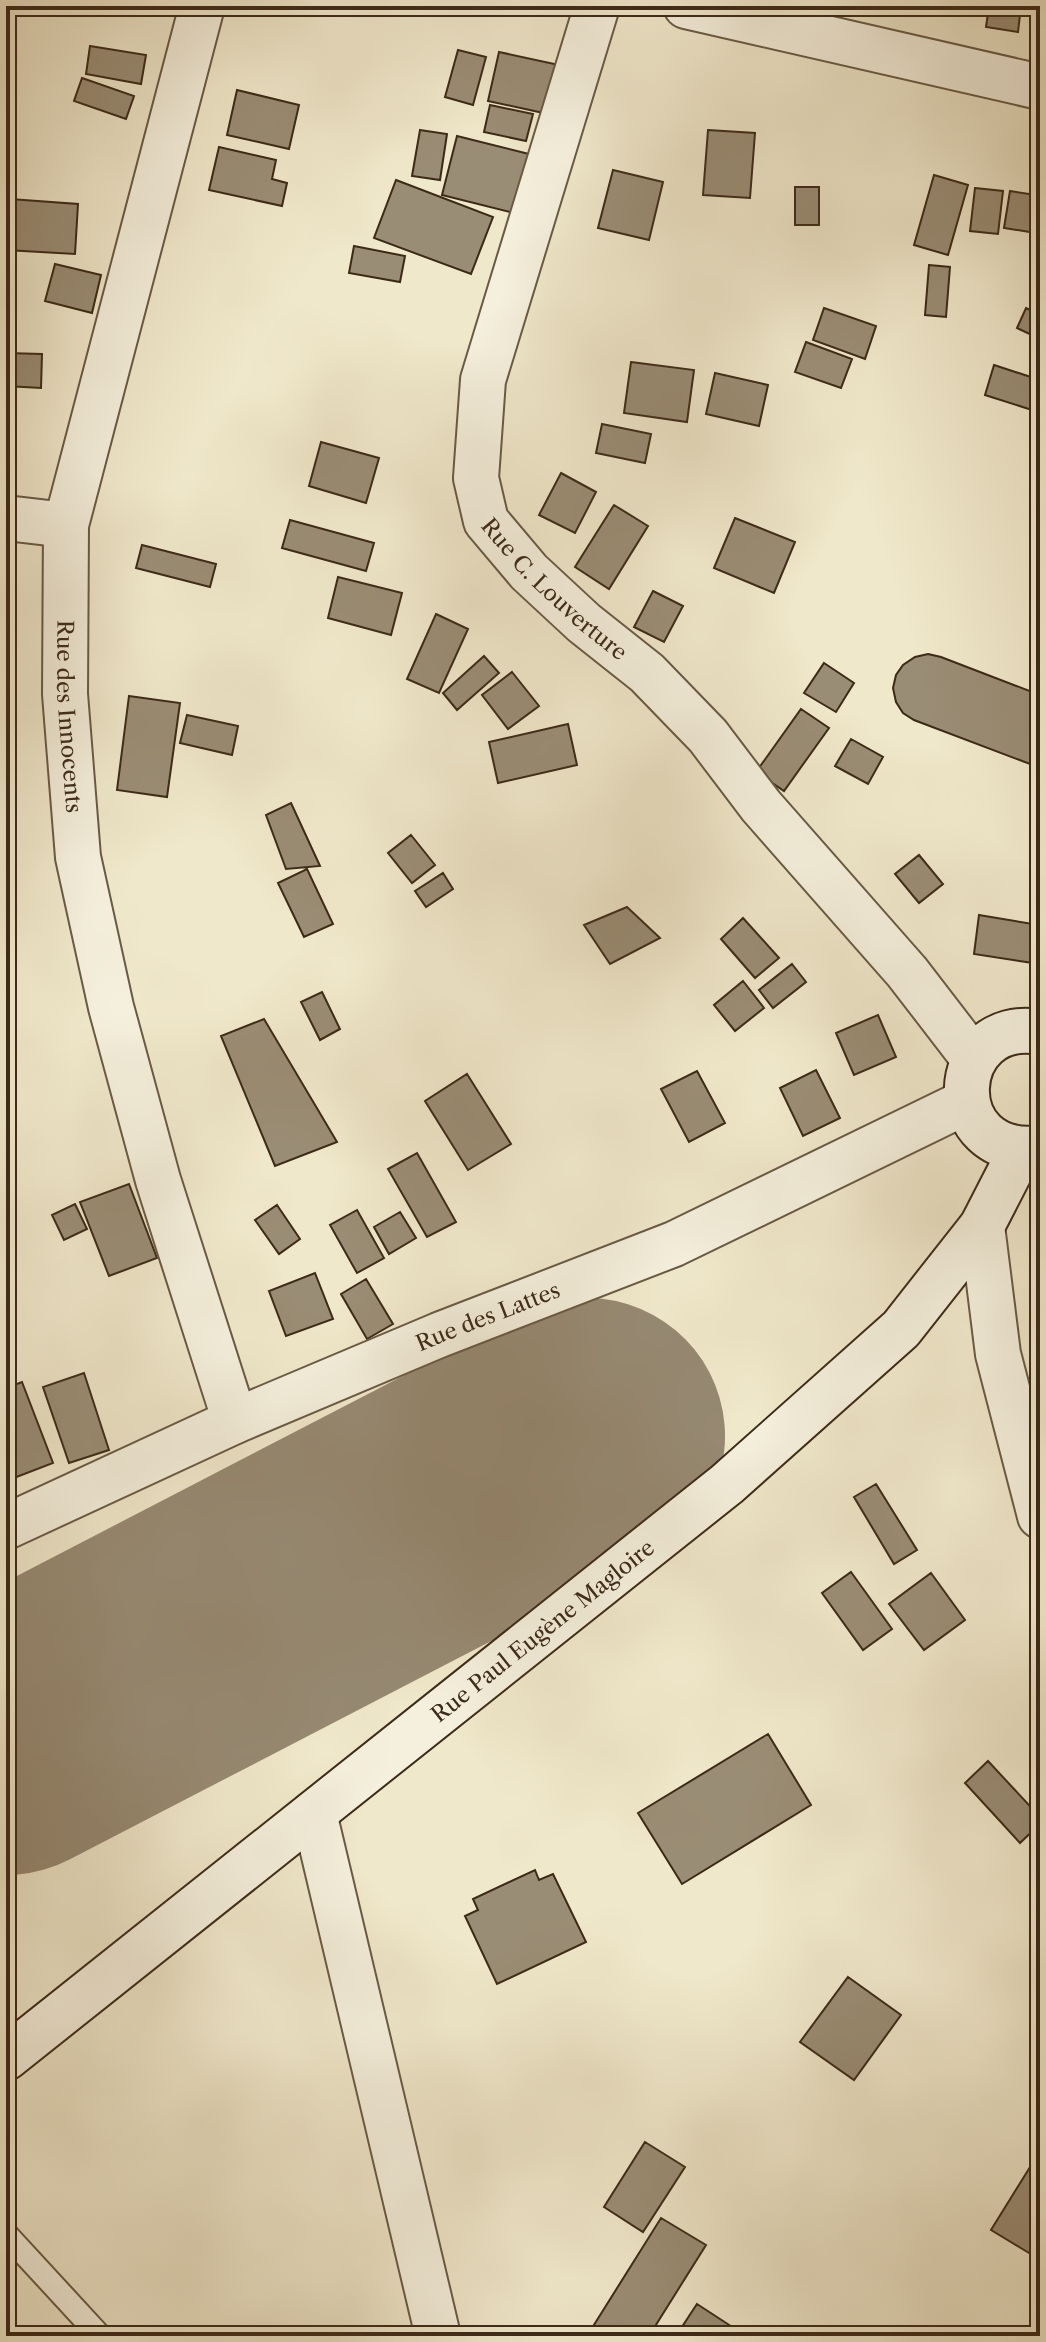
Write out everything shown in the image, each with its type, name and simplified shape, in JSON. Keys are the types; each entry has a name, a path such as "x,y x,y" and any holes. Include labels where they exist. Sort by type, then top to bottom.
{"street":[{"name":"Rue des Innocents","path":"202,6 66,525 65,694 78,857 111,1007 158,1180 235,1421"},
{"name":"Rue C. Louverture","path":"597,6 483,380 476,478 486,521 529,572 584,623 647,673 708,736 761,806 907,972 974,1059"},
{"path":"686,6 1040,87"},
{"path":"6,518 66,525"},
{"path":"1031,1149 1002,1145 986,1135 974,1120 966,1102 966,1080 974,1059 984,1046 1013,1031 1040,1032"},
{"name":"Rue des Lattes","path":"6,1527 235,1421 439,1335 674,1244 966,1102"},
{"name":"Rue Paul Eugène Magloire","path":"6,2058 727,1484 901,1329 982,1226 1031,1149"},
{"path":"982,1226 998,1354 1040,1516"},
{"path":"314,1813 438,2336"}],"lane":[{"path":"6,2234 100,2336"}],"building":[{"path":"989,6 1021,6 1018,32 986,27"},
{"path":"6,39 14,41 6,69"},
{"path":"90,46 146,55 141,84 86,74"},
{"path":"458,50 486,57 473,105 445,97"},
{"path":"499,52 559,65 548,114 488,101"},
{"path":"82,78 134,96 126,119 74,101"},
{"path":"237,90 299,105 289,149 227,135"},
{"path":"490,105 533,114 526,141 484,132"},
{"path":"420,130 447,134 440,180 412,176"},
{"path":"708,130 755,133 750,198 703,195"},
{"path":"457,136 533,155 518,214 442,195"},
{"path":"219,147 276,160 272,179 287,183 282,206 209,190"},
{"path":"613,170 663,182 649,240 598,228"},
{"path":"934,175 968,185 948,255 914,245"},
{"path":"396,180 493,217 471,274 374,238"},
{"path":"795,187 819,187 819,225 795,225"},
{"path":"975,188 1003,191 998,234 970,231"},
{"path":"1010,191 1036,195 1030,232 1004,228"},
{"path":"10,199 78,204 75,254 6,250"},
{"path":"354,246 405,256 400,282 349,273"},
{"path":"55,264 101,275 92,313 45,301"},
{"path":"929,265 950,267 946,317 925,315"},
{"path":"824,308 876,326 865,359 813,340"},
{"path":"1026,308 1040,315 1040,339 1017,328"},
{"path":"806,342 852,359 841,388 795,372"},
{"path":"6,353 42,354 41,388 6,386"},
{"path":"631,362 694,370 687,422 624,413"},
{"path":"994,365 1040,380 1035,411 985,395"},
{"path":"715,373 768,385 759,426 706,414"},
{"path":"602,424 651,434 645,463 596,453"},
{"path":"321,442 379,458 366,503 309,486"},
{"path":"561,473 596,492 575,533 539,515"},
{"path":"614,505 648,526 609,589 575,567"},
{"path":"735,518 795,542 774,593 714,568"},
{"path":"290,520 374,543 366,571 282,548"},
{"path":"142,545 216,564 210,587 136,568"},
{"path":"338,577 402,593 391,635 328,618"},
{"path":"653,591 683,606 664,642 634,627"},
{"path":"436,614 468,629 439,693 407,679"},
{"path":"928,654 1040,695 1040,738 1030,764 903,713 896,702 893,688 896,675 903,665 915,657"},
{"path":"484,656 499,673 457,710 443,693"},
{"path":"824,663 854,683 836,712 804,693"},
{"path":"512,672 539,706 508,729 482,695"},
{"path":"129,696 180,703 167,797 117,790"},
{"path":"801,709 829,728 784,791 756,772"},
{"path":"187,715 238,726 232,755 180,743"},
{"path":"568,724 577,765 498,783 489,742"},
{"path":"851,739 883,757 868,784 835,766"},
{"path":"291,803 320,866 286,869 266,815"},
{"path":"411,835 435,865 412,883 388,853"},
{"path":"919,855 943,884 919,903 895,874"},
{"path":"307,869 333,924 304,937 278,883"},
{"path":"443,873 453,889 426,907 415,891"},
{"path":"627,907 660,938 610,964 584,925"},
{"path":"979,915 1039,925 1033,963 974,954"},
{"path":"743,918 779,958 755,978 721,939"},
{"path":"792,964 806,982 773,1008 759,990"},
{"path":"743,981 764,1008 735,1031 714,1005"},
{"path":"322,992 340,1029 320,1040 301,1002"},
{"path":"878,1015 896,1057 854,1075 836,1033"},
{"path":"264,1019 337,1142 275,1166 221,1036"},
{"path":"816,1070 840,1118 803,1136 780,1088"},
{"path":"697,1071 725,1123 689,1142 661,1089"},
{"path":"467,1074 511,1144 468,1170 425,1101"},
{"path":"417,1153 456,1222 427,1237 388,1169"},
{"path":"129,1184 157,1258 109,1276 80,1202"},
{"path":"75,1204 87,1229 64,1240 52,1215"},
{"path":"277,1205 300,1239 279,1254 255,1220"},
{"path":"357,1210 384,1258 357,1273 330,1225"},
{"path":"400,1212 416,1238 389,1254 374,1227"},
{"path":"315,1273 333,1319 286,1336 269,1291"},
{"path":"366,1279 393,1324 367,1339 341,1294"},
{"path":"84,1373 109,1450 69,1463 43,1387"},
{"path":"22,1382 53,1463 6,1481 6,1388"},
{"path":"876,1484 917,1550 894,1564 854,1497"},
{"path":"851,1572 892,1629 863,1650 822,1593"},
{"path":"931,1573 965,1620 924,1650 889,1604"},
{"path":"768,1734 811,1805 682,1884 638,1813"},
{"path":"988,1761 1040,1817 1040,1824 1020,1843 965,1783"},
{"path":"535,1870 539,1880 553,1874 586,1942 497,1984 465,1916 478,1910 473,1899"},
{"path":"848,1977 901,2015 854,2080 800,2042"},
{"path":"645,2142 685,2167 643,2232 604,2207"},
{"path":"1040,2151 1040,2235 1029,2253 991,2230"},
{"path":"661,2218 706,2245 649,2336 587,2336"},
{"path":"697,2304 746,2336 676,2336"}],"runway":[{"path":"6,1737 587,1436"}]}
